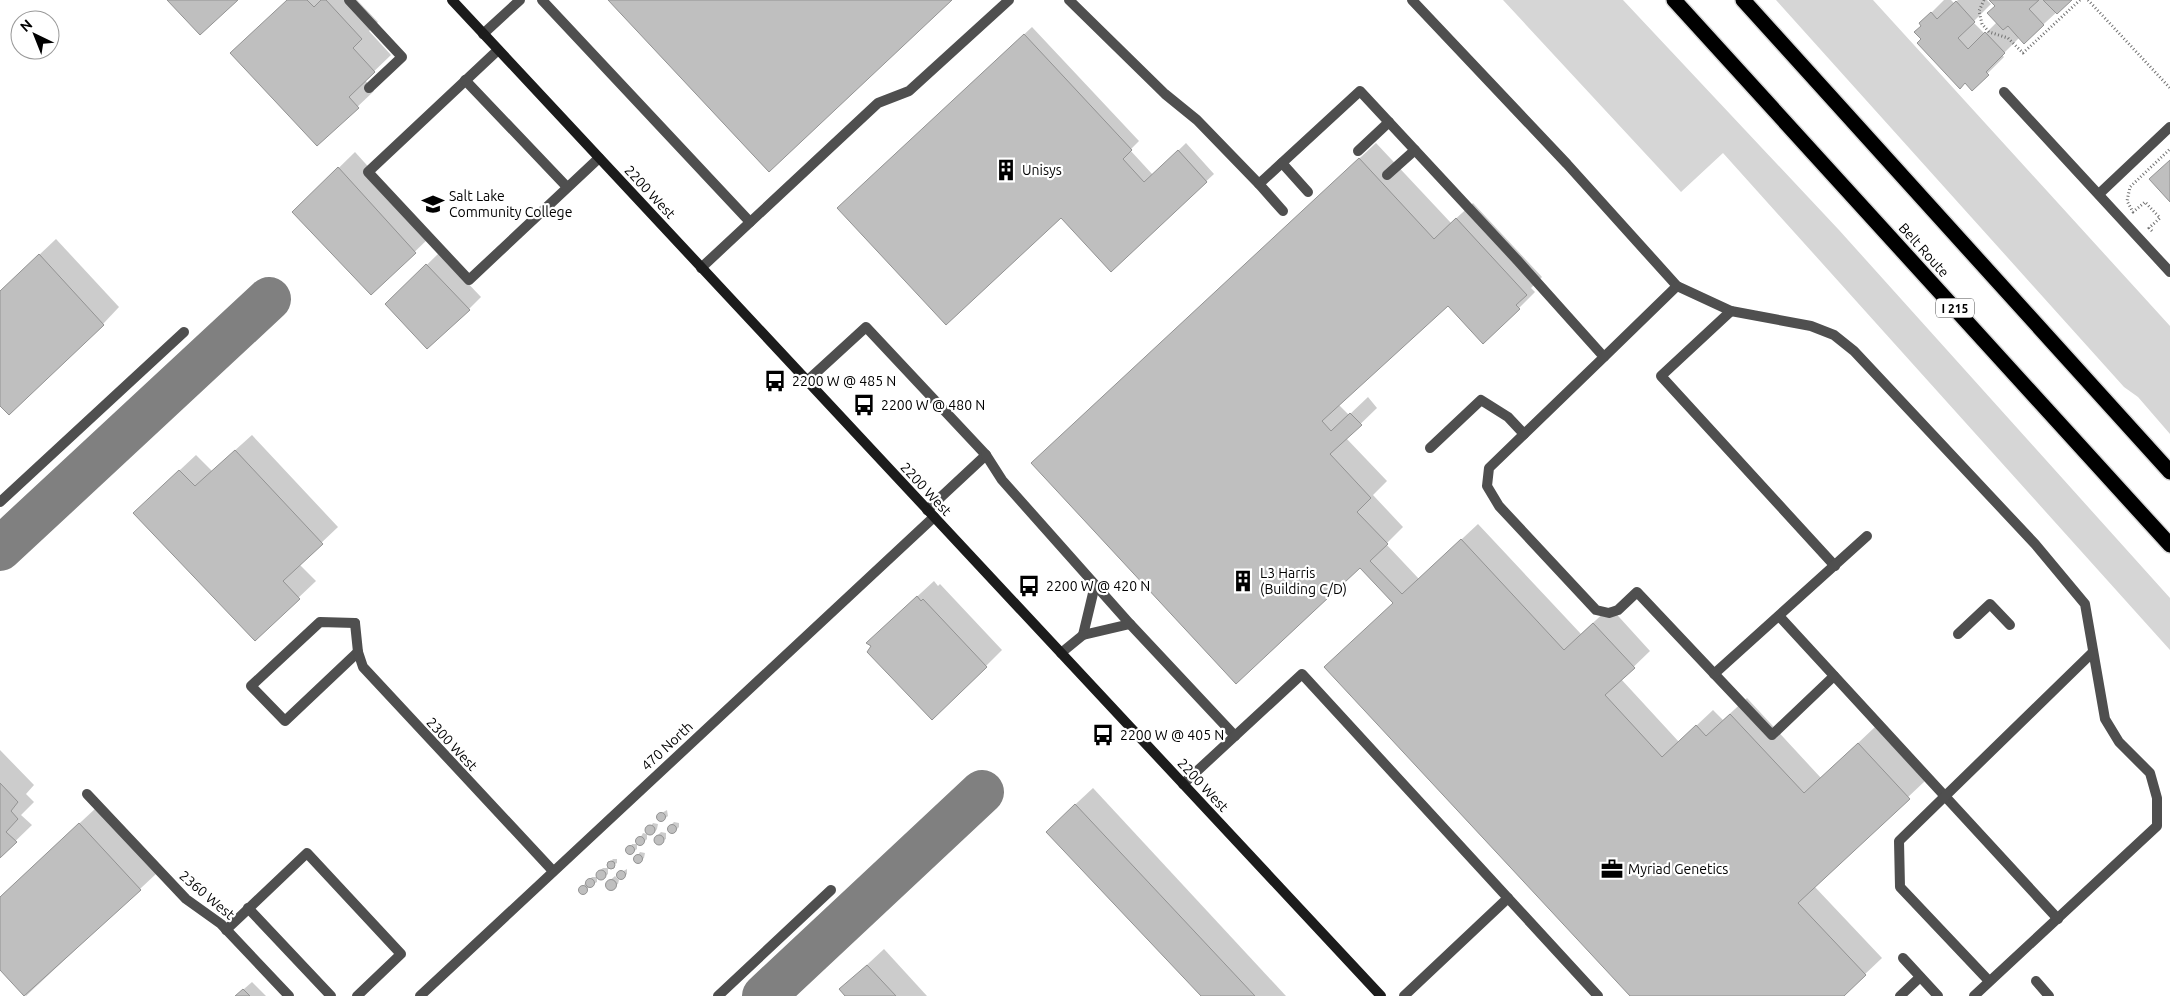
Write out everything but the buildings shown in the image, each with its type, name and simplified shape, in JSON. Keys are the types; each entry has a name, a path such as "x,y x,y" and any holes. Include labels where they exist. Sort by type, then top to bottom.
{"highway":[{"path":"1667,0 1740,71"},
{"name":"Belt Route","path":"1674,0 2170,545"},
{"path":"1743,0 2170,472"},
{"path":"1753,0 1805,67"}],"street":[{"path":"349,0 402,57 369,88"},
{"name":"2200 West","path":"452,0 1381,996"},
{"path":"483,34 520,0"},
{"path":"542,0 750,222"},
{"path":"701,268 878,104 909,91 1009,0"},
{"path":"1069,0 1165,94 1197,120 1283,211"},
{"path":"1412,0 1567,164 1677,286 1731,311 1811,326 1834,335 1854,351 2035,544 2085,604 2105,719 2119,742 2150,773 2157,798 2157,826 1974,996"},
{"path":"498,50 368,172 469,280 599,158"},
{"path":"465,80 567,187"},
{"path":"1259,184 1360,91 1518,261 1604,358"},
{"path":"2004,92 2170,272"},
{"path":"1358,151 1389,122"},
{"path":"2099,194 2170,127"},
{"path":"1387,175 1415,150"},
{"path":"1282,163 1308,192"},
{"path":"1677,286 1489,468 1487,486 1499,506 1596,610 1609,614 1618,610 1637,592 1772,735 1834,676"},
{"path":"1731,311 1661,376 1834,566"},
{"path":"808,381 866,327 986,455 1002,480 1095,585 1235,736"},
{"path":"0,502 184,332"},
{"path":"1430,448 1481,400 1508,417 1524,434"},
{"name":"470 North","path":"420,996 931,514 986,455"},
{"path":"1714,674 1867,536"},
{"path":"1083,634 1095,585"},
{"path":"1958,634 1990,604 2010,625"},
{"path":"1779,616 2058,919"},
{"name":"2300 West","path":"358,652 285,722 251,686 320,622 355,623 358,652 364,667 553,871"},
{"path":"1061,653 1083,634 1130,624"},
{"path":"1989,981 1900,887 1899,842 2093,652"},
{"path":"1183,784 1302,674 1598,996"},
{"name":"2360 West","path":"87,794 186,899 226,930 289,996"},
{"path":"226,930 307,853 402,954 357,996"},
{"path":"718,996 831,890"},
{"path":"1404,996 1508,898"},
{"path":"248,908 331,996"},
{"path":"1903,958 1938,996"},
{"path":"1900,996 1920,977"},
{"path":"2036,981 2049,996"}],"path":[{"path":"1982,1 1979,11 1982,24 1989,32 2008,38 2023,53 2080,0"},
{"path":"2088,0 2170,88"},
{"path":"2154,234 2149,228 2160,218 2145,202 2133,212 2127,201 2130,187 2170,149"}],"shaded area":[{"path":"1503,0 1623,0 1839,230 2170,598 2170,650 1723,153 1681,192"},
{"path":"1776,0 1873,0 2170,326 2170,434 2138,397 2124,387"}],"taxiway":[{"path":"0,549 269,299"},
{"path":"764,996 982,792"}],"place":[{"name":"Unisys","path":"1006,170"},
{"name":"Salt Lake Community College","path":"433,204"},
{"name":"2200 W @ 485 N","path":"775,381"},
{"name":"2200 W @ 480 N","path":"864,405"},
{"name":"L3 Harris (Building C/D)","path":"1243,581"},
{"name":"2200 W @ 420 N","path":"1029,586"},
{"name":"2200 W @ 405 N","path":"1103,735"},
{"name":"Myriad Genetics","path":"1612,869"}]}
